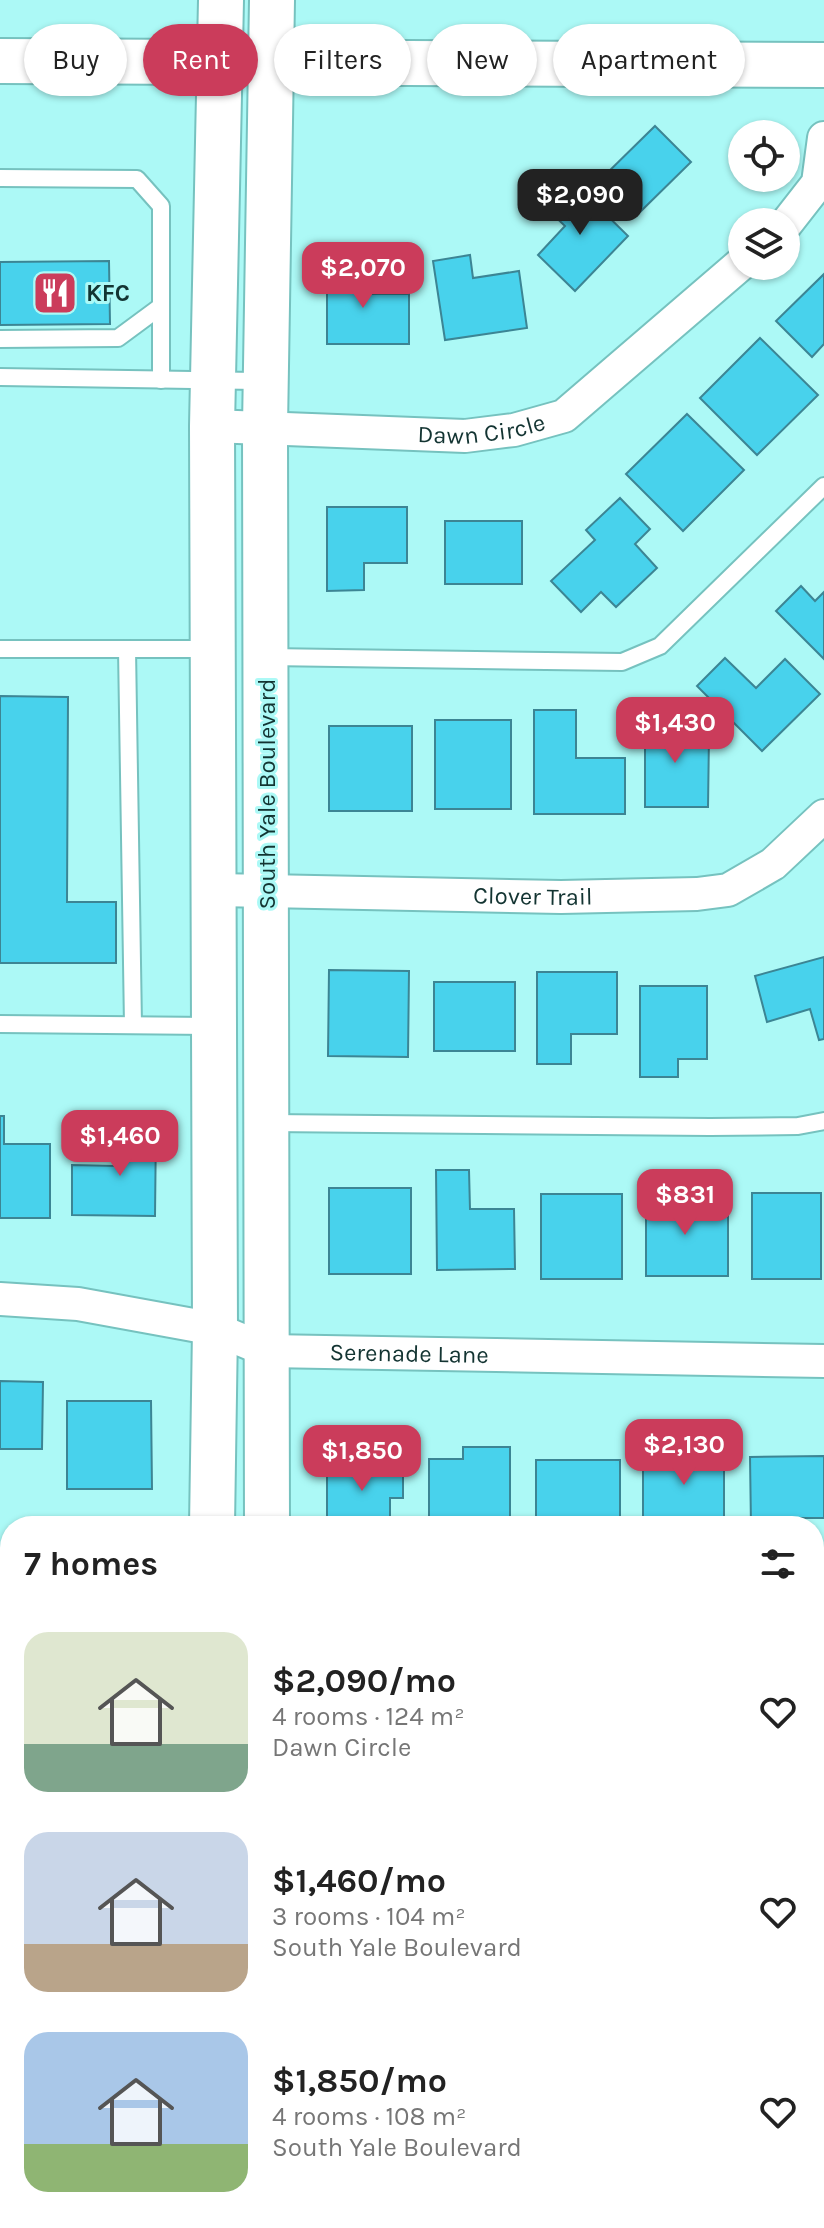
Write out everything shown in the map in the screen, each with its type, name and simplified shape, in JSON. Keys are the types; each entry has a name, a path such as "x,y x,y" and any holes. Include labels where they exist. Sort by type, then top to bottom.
{"street":[{"path":"221,0 221,24"},
{"name":"South Yale Boulevard","path":"267,1516 265,427 274,62 272,0"},
{"path":"0,61 143,62"},
{"path":"258,62 274,62"},
{"path":"411,63 824,65"},
{"path":"212,1516 215,890 212,426 220,96"},
{"path":"798,208 818,183 824,138"},
{"name":"Dawn Circle","path":"212,426 465,436 514,430 564,416 728,275"},
{"name":"Clover Trail","path":"215,890 561,897 697,894 728,890 773,864 824,816"},
{"name":"Serenade Lane","path":"0,1299 78,1304 215,1329 268,1351 824,1361"}],"lane":[{"path":"0,178 137,179 161,206 161,380"},
{"path":"0,339 118,338 160,307"},
{"path":"0,377 266,381"},
{"path":"266,657 622,662 660,646 824,486"},
{"path":"0,649 213,649"},
{"path":"127,649 133,1025"},
{"path":"0,1024 215,1026"},
{"path":"268,1123 710,1127 798,1126 824,1121"}],"building":[{"path":"655,126 691,162 637,215 601,179"},
{"path":"571,180 628,236 575,291 538,255 565,226 545,207"},
{"path":"470,255 473,278 519,271 527,328 445,340 433,261"},
{"name":"KFC","path":"109,261 110,324 0,325 0,262"},
{"path":"327,262 362,262 362,294 409,294 409,344 327,344"},
{"path":"824,274 824,344 812,357 776,321"},
{"path":"760,338 818,395 757,455 700,398"},
{"path":"687,414 744,470 683,531 626,474"},
{"path":"620,498 650,529 635,544 657,568 616,607 601,592 581,612 551,581 595,540 586,530"},
{"path":"327,507 407,507 407,563 364,563 364,590 327,591"},
{"path":"445,521 522,521 522,584 445,584"},
{"path":"801,586 815,601 824,592 824,659 776,611"},
{"path":"725,658 756,688 785,659 820,694 762,751 697,686"},
{"path":"0,696 68,697 67,902 116,902 116,963 0,963"},
{"path":"534,710 576,710 576,758 625,758 625,814 534,814"},
{"path":"645,718 687,718 687,735 709,735 708,807 645,807"},
{"path":"435,720 511,720 511,809 435,809"},
{"path":"329,726 412,726 412,811 329,811"},
{"path":"824,957 824,1039 819,1040 810,1009 767,1022 755,976"},
{"path":"329,970 409,971 408,1057 328,1056"},
{"path":"537,972 617,972 617,1034 571,1034 571,1064 537,1064"},
{"path":"434,982 515,982 515,1051 434,1051"},
{"path":"640,986 707,986 707,1059 678,1059 678,1077 640,1077"},
{"path":"0,1116 4,1116 4,1144 50,1144 50,1218 0,1218"},
{"path":"117,1125 156,1126 155,1216 72,1215 72,1165 116,1166"},
{"path":"436,1170 469,1170 470,1209 514,1209 515,1269 437,1270"},
{"path":"329,1188 411,1188 411,1274 329,1274"},
{"path":"646,1188 683,1188 683,1207 728,1207 728,1276 646,1276"},
{"path":"752,1193 821,1193 821,1279 752,1279"},
{"path":"541,1194 622,1194 622,1279 541,1279"},
{"path":"0,1381 43,1382 42,1449 0,1449"},
{"path":"67,1401 151,1401 152,1489 67,1489"},
{"path":"463,1447 510,1447 510,1516 429,1516 429,1459 463,1459"},
{"path":"643,1455 724,1455 724,1516 643,1516"},
{"path":"824,1456 824,1516 751,1516 750,1457"},
{"path":"536,1460 620,1460 620,1516 536,1516"},
{"path":"327,1463 403,1463 403,1498 390,1498 390,1516 327,1516"}],"place":[{"name":"KFC","path":"55,293"}]}
